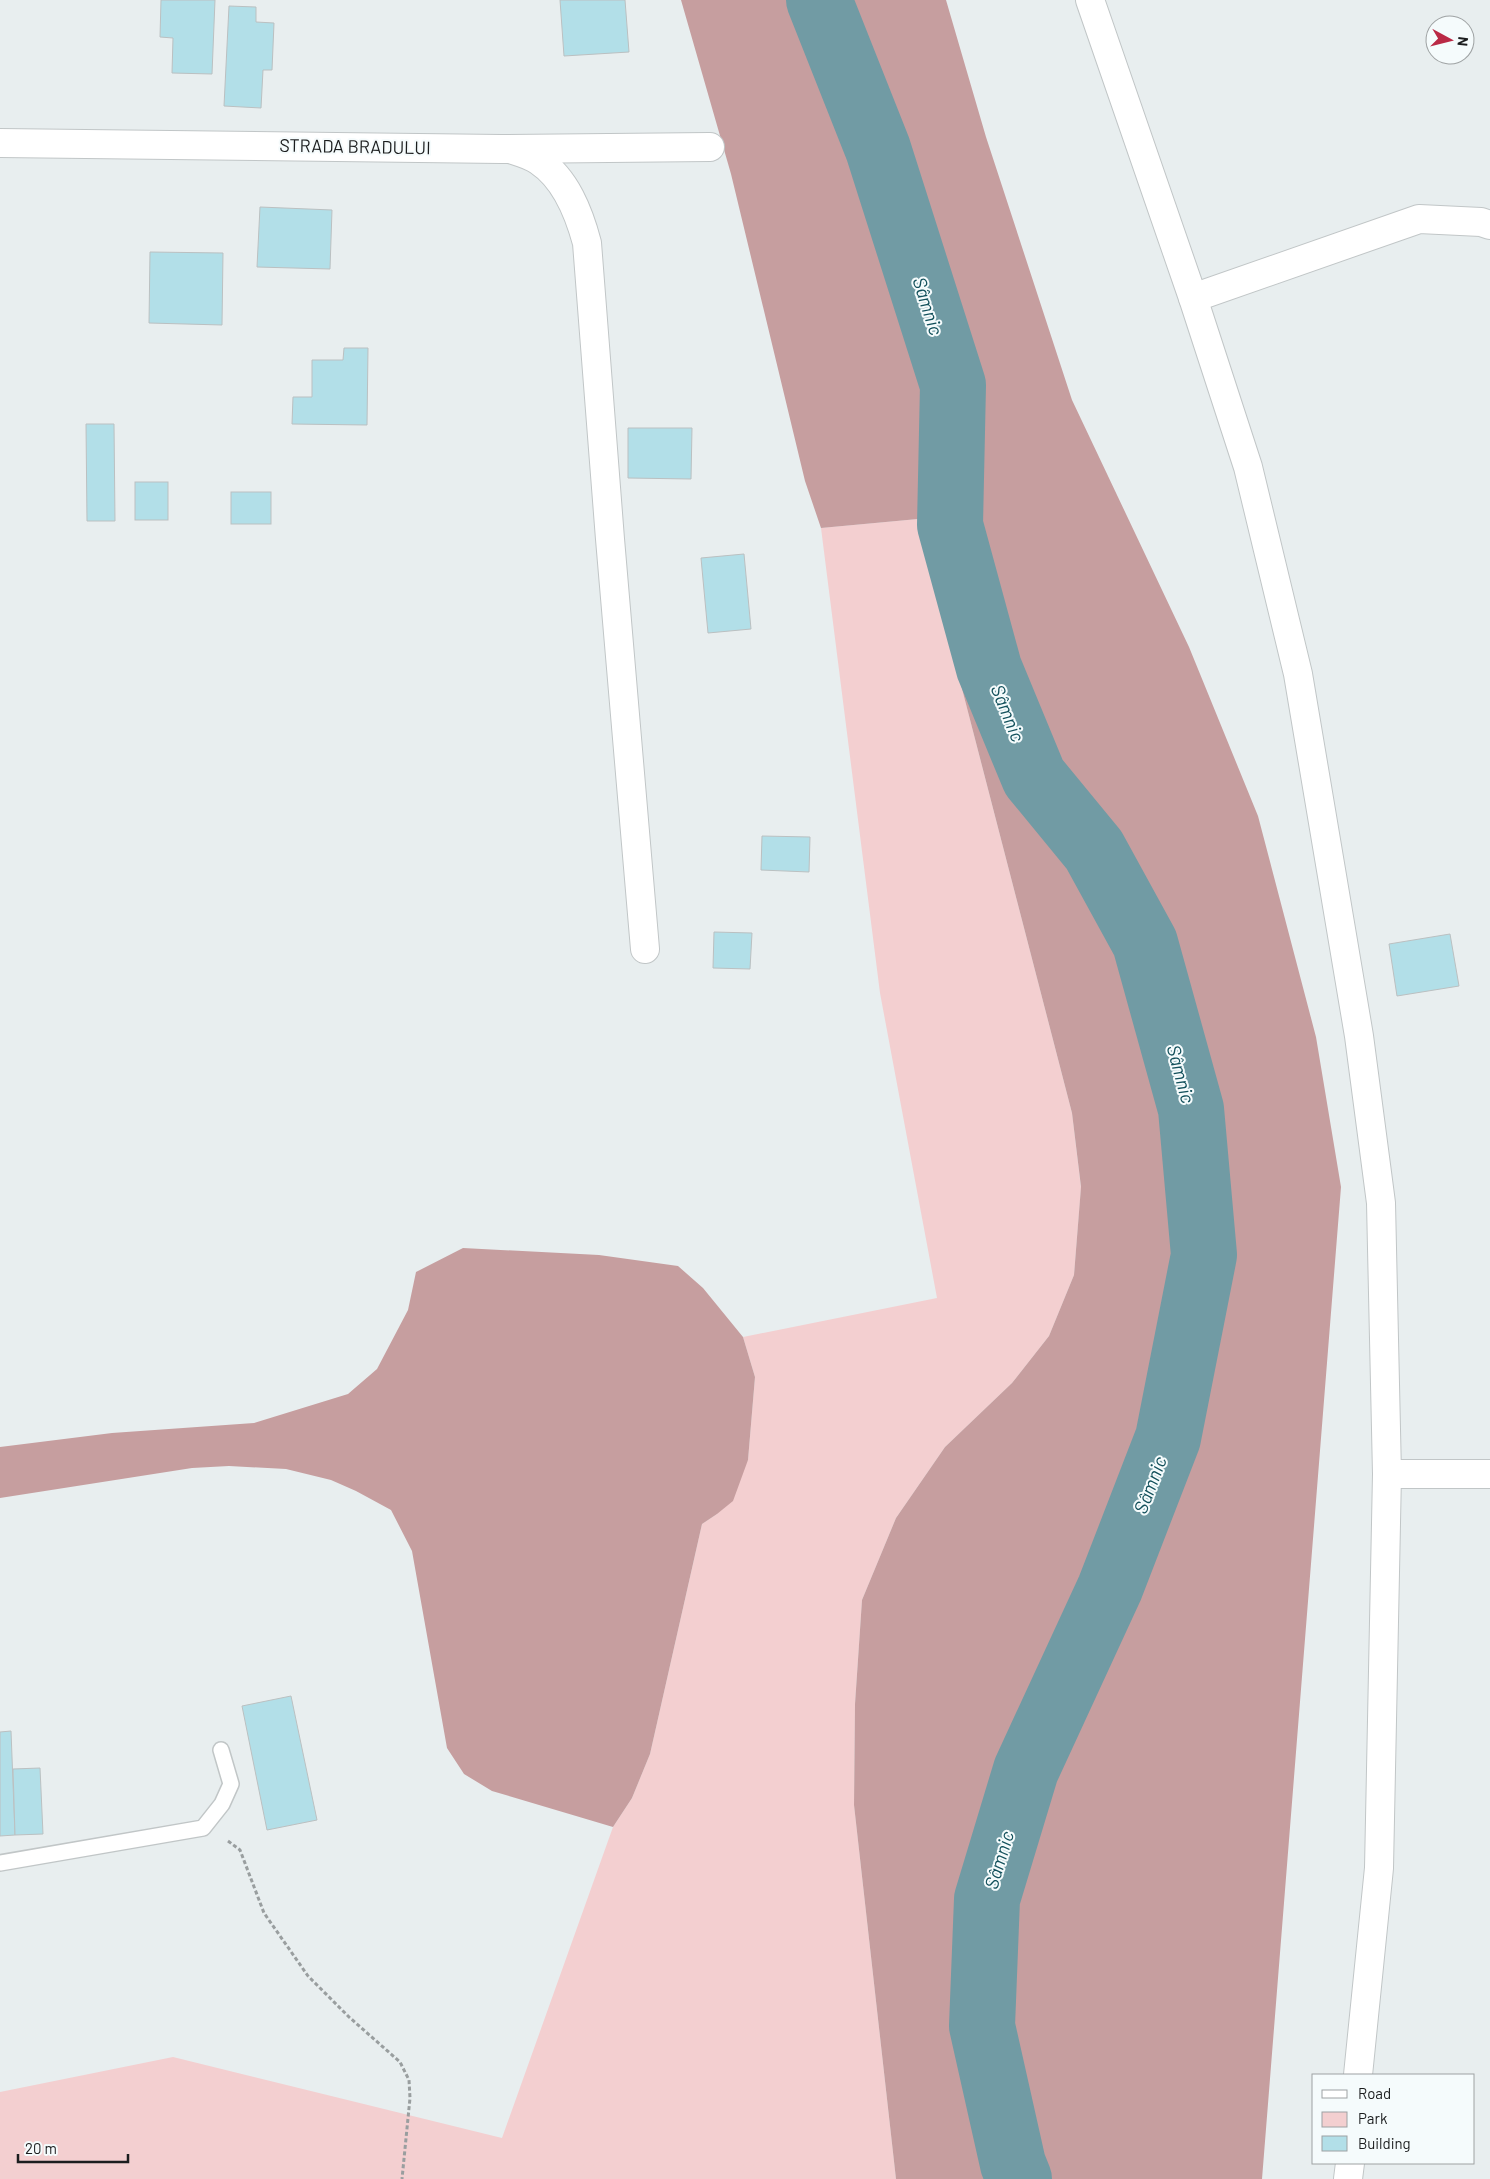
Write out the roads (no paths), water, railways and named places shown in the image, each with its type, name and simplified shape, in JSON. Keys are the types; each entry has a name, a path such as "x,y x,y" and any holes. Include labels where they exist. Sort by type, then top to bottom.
{"street":[{"path":"1090,0 1193,298 1248,467 1298,674 1358,1036 1381,1203 1387,1474 1379,1868 1358,2074"},
{"name":"STRADA BRADULUI","path":"0,143 510,149 710,146"},
{"path":"510,149 538,160 554,174 579,216 587,243 645,949"},
{"path":"1193,298 1419,219 1481,222 1490,225"},
{"path":"1387,1474 1490,1474"},
{"path":"1348,2179 1350,2164"}],"lane":[{"path":"0,1863 204,1828 222,1804 231,1784 221,1750"}],"waterway":[{"name":"Sâmnic","path":"819,0 878,149 953,385 950,525 989,668 1034,777 1094,850 1145,943 1191,1109 1204,1255 1168,1438 1110,1588 1026,1770 987,1899 982,2026 1013,2164 1019,2179"}]}
